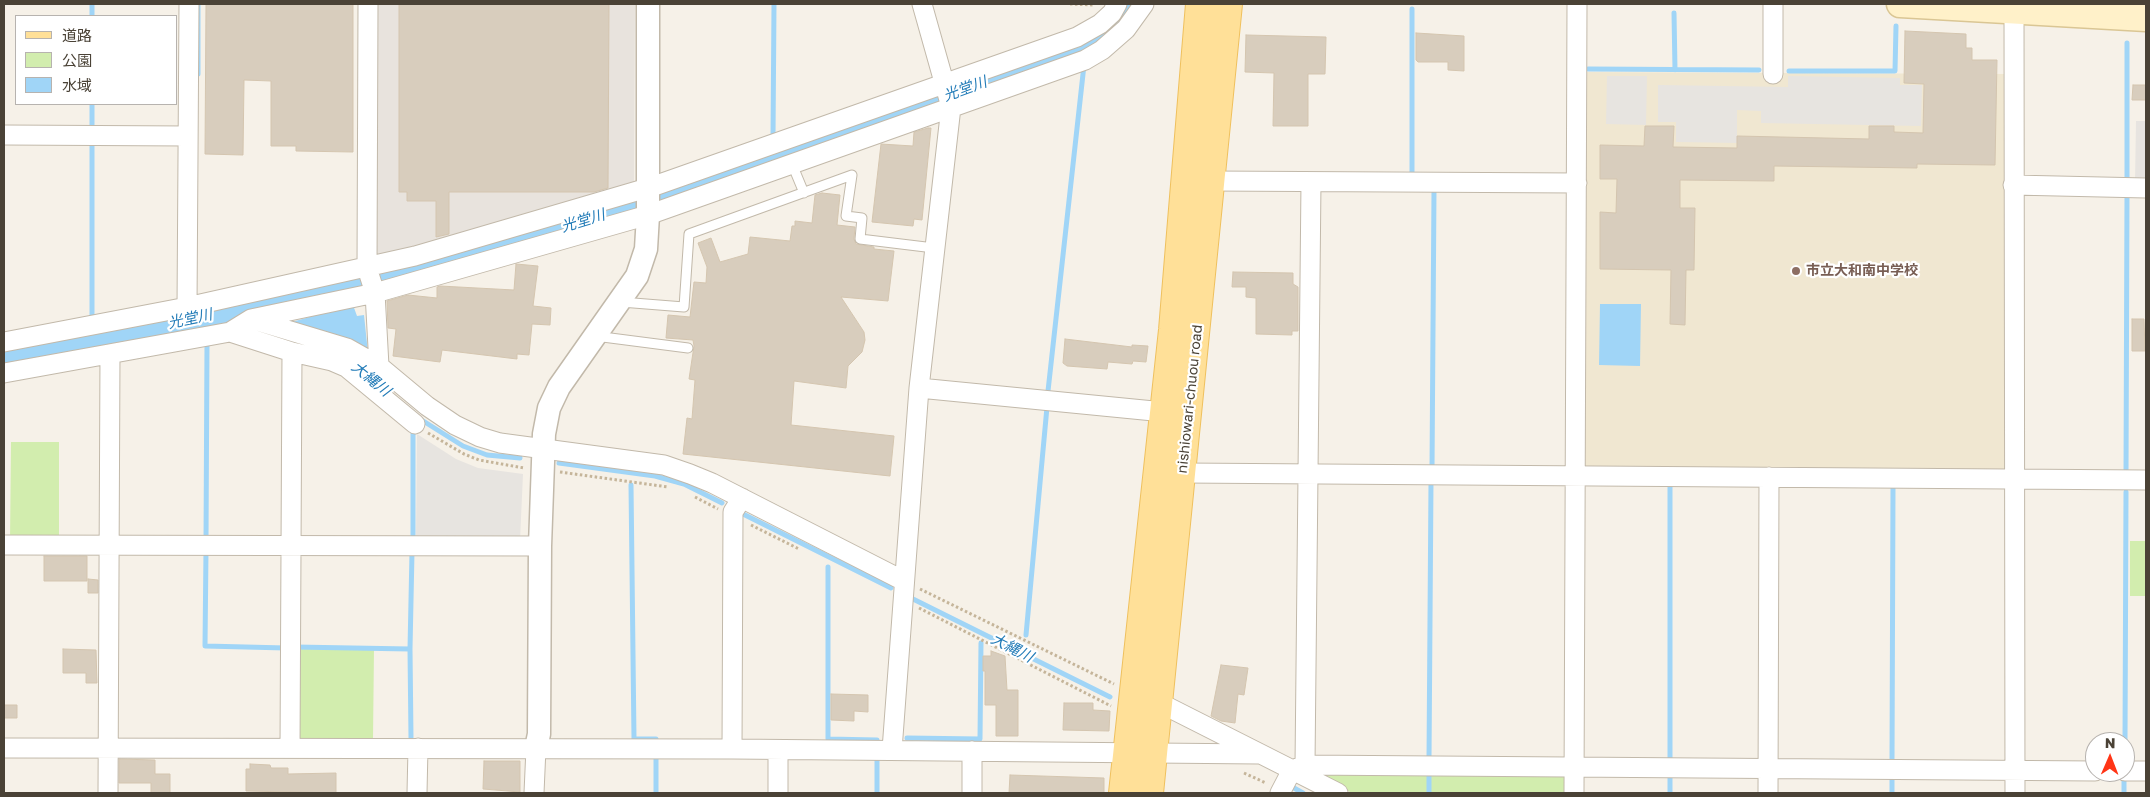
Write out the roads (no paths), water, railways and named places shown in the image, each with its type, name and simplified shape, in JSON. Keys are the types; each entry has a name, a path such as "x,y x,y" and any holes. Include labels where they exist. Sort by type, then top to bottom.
{"main road":[{"name":"nishiowari-chuou road","path":"1149,793 1140,753 1141,704 1164,412 1173,330 1200,4"},
{"name":"nishiowari-chuou road","path":"1141,704 1183,473 1228,4"},
{"path":"1900,4 2146,18"},
{"name":"nishiowari-chuou road","path":"1123,793 1140,753"}],"street":[{"path":"187,307 189,4"},
{"path":"368,4 367,269 374,291 379,366"},
{"path":"534,793 536,748 539,734 542,460 548,408 559,387 637,276 646,249 648,201 648,4"},
{"path":"892,750 918,388 950,105 922,4"},
{"path":"4,373 110,354 240,326 374,291 648,201 944,84 1077,37 1100,24 1112,13 1117,4"},
{"path":"4,342 187,307 367,269 522,226 648,201 792,164 950,105 1085,60 1102,50 1126,29 1144,4"},
{"path":"1574,793 1577,476 1577,4"},
{"path":"1773,4 1773,74"},
{"path":"2142,4 2146,10"},
{"path":"2014,10 2015,793"},
{"path":"4,135 188,136"},
{"path":"1210,181 1577,183"},
{"path":"1280,793 1299,768 1308,474 1311,182"},
{"path":"2013,185 2146,188"},
{"path":"240,326 292,352 332,361 346,367 415,424"},
{"path":"240,326 347,348 379,366 427,406 455,425 542,460 664,465 712,483 904,581"},
{"path":"290,748 292,352"},
{"path":"108,793 110,354"},
{"path":"918,388 1164,412"},
{"path":"1183,473 2146,480"},
{"path":"1768,793 1769,477"},
{"path":"732,749 733,516 742,498"},
{"path":"4,545 540,546"},
{"path":"1141,704 1259,754 1299,768 1338,793"},
{"path":"4,748 972,750 1259,754"},
{"path":"417,793 418,748"},
{"path":"778,750 778,793"},
{"path":"972,750 972,793"},
{"path":"1299,768 1574,766 2085,770"}],"lane":[{"path":"792,164 804,193"},
{"path":"620,302 684,307 689,234 852,175 846,216 862,218 860,239 934,248"},
{"path":"595,336 688,348"}],"water":[{"path":"1600,304 1641,304 1640,366 1599,365"},
{"path":"353,305 357,316 364,315 368,353 288,323"}],"waterway":[{"path":"92,4 92,15"},
{"path":"198,4 198,74"},
{"path":"773,138 774,4"},
{"name":"光堂川","path":"4,358 380,280 593,219 731,174 1079,47 1110,31 1130,4"},
{"path":"1412,9 1412,178"},
{"path":"1674,13 1675,70"},
{"path":"1789,71 1895,71 1896,26"},
{"path":"2127,43 2127,182"},
{"path":"1048,391 1084,65"},
{"path":"1588,69 1759,70"},
{"path":"92,105 92,131"},
{"path":"92,141 92,318"},
{"path":"1432,469 1434,190"},
{"path":"2126,475 2127,194"},
{"name":"大縄川","path":"211,316 233,323"},
{"path":"206,542 207,343"},
{"path":"1026,635 1047,407"},
{"name":"大縄川","path":"420,419 463,446 487,455 520,458"},
{"path":"413,432 413,541"},
{"name":"大縄川","path":"559,463 655,476 684,484 722,503"},
{"path":"1425,759 1429,759 1431,481"},
{"path":"631,485 634,739 656,739"},
{"path":"1670,487 1670,760"},
{"path":"1892,761 1893,488"},
{"path":"2125,732 2126,492"},
{"name":"大縄川","path":"741,513 891,588"},
{"path":"206,550 205,646 286,648"},
{"path":"411,738 412,552"},
{"path":"828,567 828,739 877,740"},
{"name":"大縄川","path":"913,599 1110,697"},
{"path":"907,738 980,739 981,643"},
{"path":"295,647 410,649"},
{"path":"656,758 656,793"},
{"path":"877,761 877,793"},
{"path":"1429,772 1429,793"},
{"path":"1670,772 1670,793"},
{"path":"1892,775 1892,793"},
{"path":"2124,782 2124,793"},
{"name":"大縄川","path":"1294,788 1303,793"}],"place":[{"name":"市立大和南中学校","path":"1796,271"}]}
